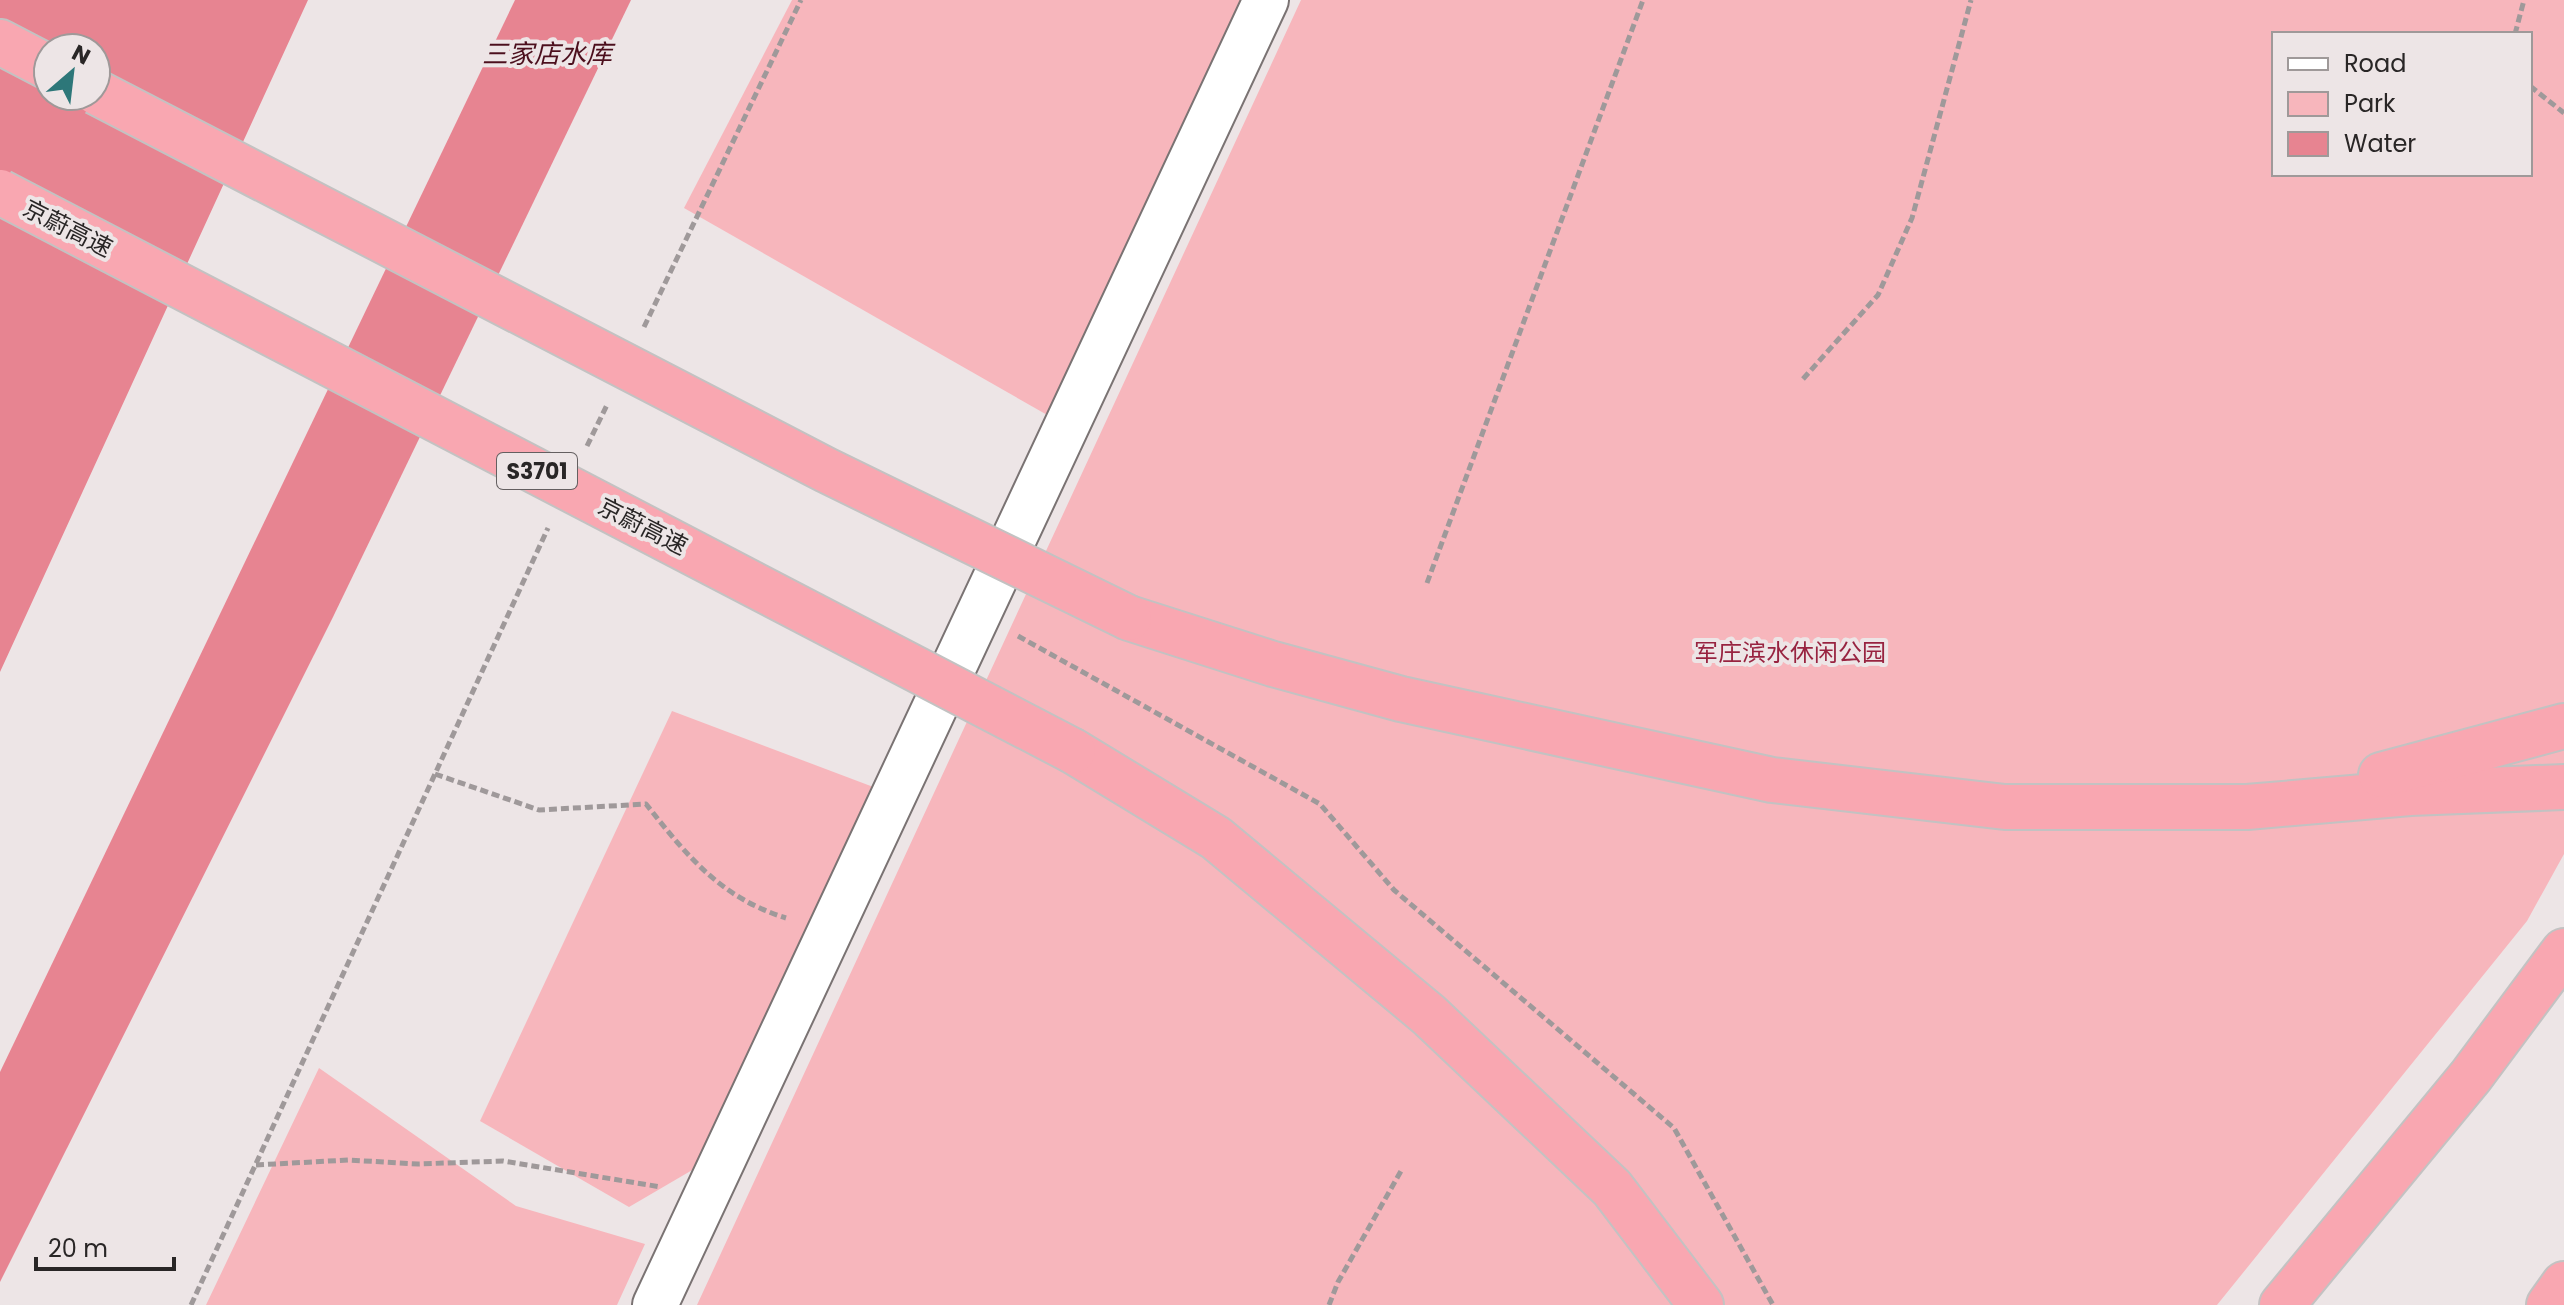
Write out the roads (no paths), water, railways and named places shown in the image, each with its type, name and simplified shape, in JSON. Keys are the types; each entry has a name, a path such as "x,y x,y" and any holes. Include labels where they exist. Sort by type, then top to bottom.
{"highway":[{"path":"0,42 32,59"},
{"path":"112,100 826,470 1129,618 1273,664 1401,699 1772,780 2005,807 2247,807 2410,793 2564,787"},
{"name":"京蔚高速","path":"0,192 1073,751 1216,838 1429,1015 1612,1188 1701,1305"},
{"path":"2247,807 2564,726"},
{"path":"2282,1305 2471,1076 2564,951"},
{"path":"2549,1305 2564,1284"}],"street":[{"path":"655,1305 1266,0"}],"water":[{"path":"0,0 308,0 0,672"},
{"name":"三家店水库","path":"515,0 631,0 333,617 0,1282 0,1072"}],"park label":[{"name":"军庄滨水休闲公园","path":"1790,652"}]}
